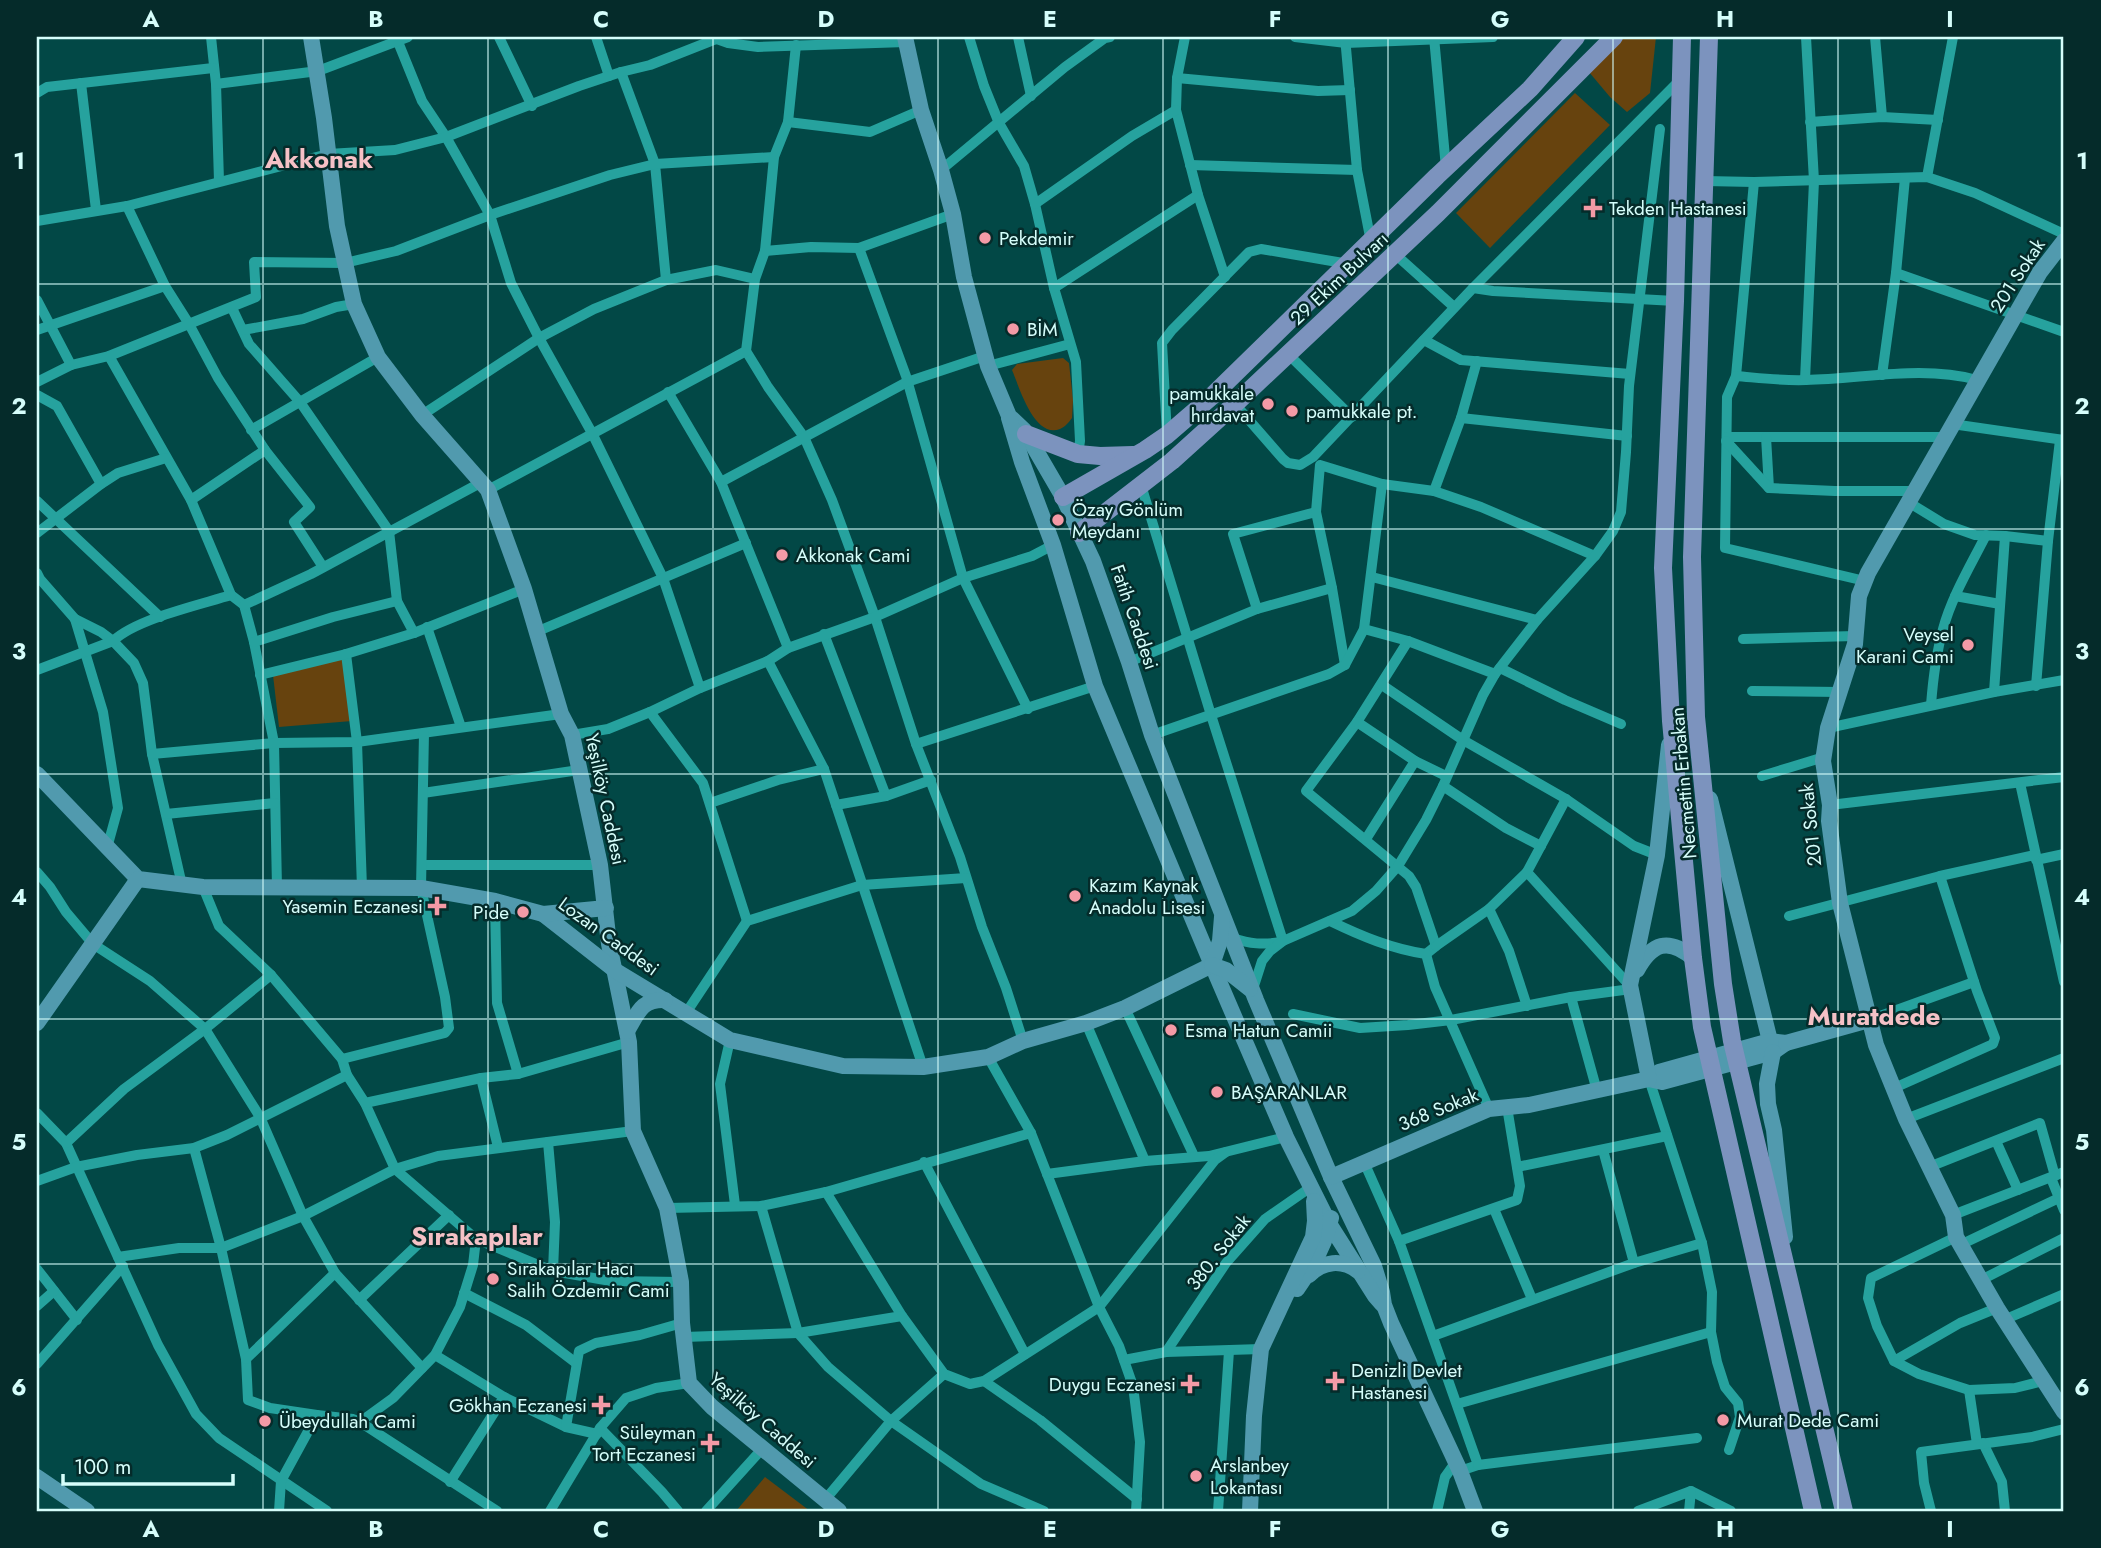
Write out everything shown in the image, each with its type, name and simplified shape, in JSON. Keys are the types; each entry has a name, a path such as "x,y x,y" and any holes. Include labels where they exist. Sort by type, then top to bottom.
{"main road":[{"name":"29 Ekim Bulvarı","path":"1063,497 1167,435 1212,397 1530,89 1576,37"},
{"name":"29 Ekim Bulvarı","path":"1079,533 1172,461 1235,404 1395,254 1614,37"},
{"name":"Necmettin Erbakan","path":"1682,37 1675,301 1663,568 1671,721 1693,958 1706,1053 1813,1511"},
{"name":"Necmettin Erbakan","path":"1709,37 1692,557 1696,717 1723,984 1732,1041 1844,1511"},
{"path":"1026,434 1078,454 1136,454"}],"street":[{"path":"211,37 216,84 219,181"},
{"name":"Yeşilköy Caddesi","path":"311,37 318,71 337,226 354,304 378,357 422,415 485,486 524,589 561,714 572,735 600,865 609,944 628,1037 633,1131 667,1208 681,1282 689,1382 712,1407 839,1511"},
{"path":"499,37 531,106"},
{"path":"596,37 609,76"},
{"path":"969,37 984,86 999,123 1024,166 1035,204 1054,288 1076,362 1080,441 1078,454"},
{"path":"1018,37 1031,96"},
{"path":"941,170 1065,67 1107,37"},
{"path":"1185,37 1177,78 1176,110 1198,195 1225,276"},
{"path":"1295,37 1345,40 1493,37"},
{"path":"1569,37 1576,37"},
{"path":"1805,380 1814,180 1806,37"},
{"path":"1875,37 1882,117"},
{"path":"1927,177 1953,37"},
{"path":"216,84 318,71 400,38 422,101 446,137 489,215 512,283 592,433 663,578 700,688"},
{"path":"37,221 127,206 328,154 395,150 446,137 609,76 650,65 714,38 728,43 796,45 905,39"},
{"path":"1434,38 1446,168"},
{"name":"Fatih Caddesi","path":"905,39 921,110 953,214 964,277 986,361 1009,416 1026,434 1063,497 1093,561 1152,735 1252,991 1367,1269 1382,1292 1384,1305 1475,1511"},
{"path":"1345,40 1357,170 1371,242"},
{"path":"796,45 788,122 774,157 765,251 755,279 746,351 804,437 832,500 1023,1041"},
{"path":"37,93 47,87 213,68"},
{"path":"621,72 655,164 666,280"},
{"path":"1177,78 1318,91 1350,90"},
{"path":"1345,665 1316,512 1317,461 1352,417 1454,307 1681,79"},
{"path":"80,83 96,210"},
{"path":"788,122 870,132 921,110"},
{"path":"1035,204 1132,136 1176,110"},
{"path":"1810,122 1882,117 1938,120"},
{"path":"1233,938 1262,945 1283,941 1352,911 1376,891 1398,866 1426,820 1483,695 1498,671 1537,620 1595,556 1613,531 1621,512 1630,374 1660,129"},
{"path":"37,382 71,365 109,356 256,297 254,262 345,263 396,251 489,215 610,175 655,164 774,157"},
{"path":"1190,165 1357,170"},
{"path":"1705,181 1927,177 1975,193 2064,233"},
{"path":"1882,375 1896,274 1905,178"},
{"path":"1754,182 1737,376 1727,397 1724,548 1865,581"},
{"path":"1054,288 1198,195"},
{"path":"127,206 165,286 218,378 265,450 310,507 294,522 323,567"},
{"path":"765,251 811,247 859,248 953,214"},
{"name":"201 Sokak","path":"2064,241 2040,272 1977,380 1858,596 1855,636 1828,728 1824,757 1840,903 1869,1020 1892,1089 1953,1215 1958,1241 2064,1412"},
{"path":"859,248 907,382 963,578 1028,709"},
{"path":"1167,435 1162,344 1172,330 1249,253 1261,249 1349,264"},
{"path":"1395,254 1454,307"},
{"path":"422,415 539,338 594,309 666,280 716,270 755,279"},
{"path":"1896,274 2064,332"},
{"path":"37,330 165,286"},
{"path":"1474,288 1675,301"},
{"path":"37,300 71,365"},
{"path":"243,330 303,319 336,307 354,304"},
{"path":"232,308 249,344 300,402 389,531 397,601 414,633"},
{"path":"1424,340 1461,360 1630,374"},
{"path":"721,482 907,382 986,361 1070,344"},
{"path":"244,605 592,433 746,351"},
{"path":"1288,354 1352,417"},
{"path":"109,356 191,500 231,595 244,605 274,743 277,887"},
{"path":"251,430 378,357"},
{"path":"1434,491 1461,418 1477,361"},
{"path":"1737,376 1805,380 1955,374 1977,380"},
{"path":"668,392 721,482 788,648"},
{"path":"37,395 57,406 101,484"},
{"path":"1235,404 1288,463 1300,465 1317,461 1382,484 1434,491 1481,507 1595,556"},
{"path":"1009,416 1022,462 1053,545 1095,686 1202,942 1286,1137 1311,1186 1326,1231 1353,1243 1367,1269"},
{"path":"1461,418 1627,436"},
{"path":"1726,439 1949,430 2062,440 2048,541 2036,686"},
{"path":"1766,437 1769,488"},
{"path":"1726,439 1769,488 1911,497 1944,524 1975,535 2048,541"},
{"path":"191,500 265,450"},
{"path":"37,533 118,473 166,458"},
{"path":"1152,735 1329,674 1345,665 1364,629 1382,484"},
{"path":"1141,485 1283,941"},
{"path":"1041,510 1063,497"},
{"path":"37,501 160,617"},
{"path":"1257,609 1233,534 1316,512"},
{"path":"572,735 608,729 768,661 788,648 875,617 963,578 1032,556 1079,533"},
{"path":"1931,705 1943,627 1955,596 1986,535"},
{"path":"1994,692 2005,536"},
{"path":"536,632 746,543"},
{"path":"37,573 75,619 101,632 134,663 143,683 152,754 182,886"},
{"path":"1372,577 1537,620"},
{"path":"1129,662 1257,609 1332,588"},
{"path":"260,675 346,654 414,633 524,589"},
{"path":"37,670 113,641 120,635 160,617 231,595"},
{"path":"1955,596 2000,604"},
{"path":"254,642 333,617 397,601"},
{"path":"75,619 103,712 118,808 107,848"},
{"path":"426,627 461,727"},
{"path":"1364,629 1498,671 1621,724"},
{"path":"824,634 886,796"},
{"path":"1743,639 1855,636"},
{"path":"1408,641 1357,722 1306,791 1409,876 1416,887 1436,946"},
{"path":"346,654 357,742 362,888"},
{"path":"768,661 824,769 923,1066"},
{"path":"1828,728 1994,692 2064,680"},
{"path":"1382,685 1463,740 1566,799 1634,846 1657,855"},
{"path":"916,744 1095,686"},
{"path":"1752,691 1840,692"},
{"path":"650,712 703,783 747,921"},
{"path":"152,754 274,743 357,742 561,714"},
{"path":"1630,987 1657,855 1671,721"},
{"path":"1357,722 1445,781 1506,828 1541,846"},
{"path":"342,1059 445,1033 449,1028 421,888 424,733"},
{"path":"1762,776 1824,757"},
{"path":"1701,760 1776,1045 1767,1084 1768,1104 1774,1130 1790,1283"},
{"path":"1366,839 1415,761"},
{"path":"710,803 778,780 824,769"},
{"path":"423,793 579,770"},
{"path":"37,774 138,879 37,1023"},
{"path":"1830,805 2064,778"},
{"path":"836,806 886,796 931,780"},
{"path":"2020,783 2035,857 2061,949 2064,982"},
{"path":"1330,921 1364,937 1426,954 1489,909 1527,872 1566,799"},
{"path":"166,814 275,803"},
{"path":"1789,916 1940,876 2035,857 2064,854"},
{"path":"422,865 600,865"},
{"path":"37,872 93,944 150,981 205,1029 260,1117 303,1216 335,1273 422,1368"},
{"path":"1527,872 1630,987 1657,1077 1667,1136 1702,1244 1712,1292 1711,1332 1717,1362 1725,1387 1738,1403 1740,1417 1729,1450"},
{"path":"1892,1089 1993,1044 1995,1038 1940,876"},
{"path":"686,1013 747,921 862,886 966,878"},
{"name":"Lozan Caddesi","path":"138,879 203,887 421,888 495,901 543,914 616,971 730,1040 843,1066 923,1066 988,1057 1023,1041 1086,1023 1125,1007 1212,965"},
{"path":"203,887 219,926 271,975 342,1059 347,1075 365,1103 395,1169 476,1239 553,1271 611,1281 681,1282"},
{"path":"495,901 497,1003 518,1074"},
{"path":"543,914 606,908"},
{"path":"1489,909 1509,951 1527,1006"},
{"path":"1212,965 1220,941 1222,910"},
{"path":"1212,965 1226,970 1252,991 1262,961 1283,941"},
{"path":"1202,942 1192,966 1182,980 1204,983 1225,996"},
{"path":"1630,987 1643,959 1654,948 1661,945 1674,946 1693,958"},
{"path":"1426,954 1435,987 1489,1109"},
{"path":"66,1143 124,1089 205,1029 271,975"},
{"path":"1869,1020 1974,982"},
{"path":"1293,1014 1360,1028 1451,1020 1630,987"},
{"path":"1571,997 1597,1091"},
{"path":"365,1103 481,1078 518,1074 628,1037 640,1009 648,1002 665,1000"},
{"path":"1125,1007 1194,1156"},
{"name":"368 Sokak","path":"1332,1179 1364,1162 1489,1109 1529,1105 1657,1077 1869,1020"},
{"path":"1086,1023 1145,1161"},
{"path":"730,1040 720,1084 735,1205"},
{"path":"988,1057 1031,1133 1133,1386 1140,1441 1136,1505"},
{"path":"1906,1119 2064,1058"},
{"path":"37,1181 76,1167 194,1148 227,1135 347,1075"},
{"path":"481,1078 498,1147"},
{"path":"1399,1241 1517,1200 1520,1186 1507,1107"},
{"path":"37,1113 66,1143 158,1345 196,1414 219,1438 327,1511"},
{"path":"1929,1167 2040,1123 2057,1175 2059,1198 2064,1210"},
{"path":"37,1364 77,1320 121,1262 179,1248 221,1248 303,1216 395,1169 438,1156 633,1131"},
{"path":"667,1208 761,1206 826,1192 1031,1133"},
{"path":"1517,1167 1667,1136"},
{"path":"1047,1174 1209,1156 1286,1137"},
{"path":"1996,1141 2018,1190"},
{"path":"548,1142 555,1222 553,1271"},
{"path":"194,1148 221,1248 246,1359 248,1400 270,1408 360,1422 497,1511"},
{"path":"1603,1150 1634,1263"},
{"path":"826,1192 902,1316 944,1374 970,1384 984,1381 1099,1307 1215,1160 1226,1152"},
{"path":"924,1162 1025,1354"},
{"path":"1364,1162 1399,1241 1478,1465"},
{"path":"1953,1215 2057,1175"},
{"path":"1302,1282 1326,1231 1334,1204 1332,1179"},
{"name":"380. Sokak","path":"1166,1352 1226,1263 1265,1219 1311,1186"},
{"path":"2043,1381 2015,1388 1969,1390 1919,1374 1894,1361 1877,1326 1868,1298 1871,1278 2059,1198"},
{"path":"761,1206 798,1333 828,1367 891,1421 981,1484 1017,1502 1044,1511"},
{"path":"1494,1209 1532,1299"},
{"path":"359,1300 449,1215"},
{"path":"1250,1511 1254,1416 1261,1349 1271,1325 1326,1231"},
{"path":"1981,1280 2064,1238"},
{"path":"360,1422 393,1398 435,1356 460,1307 473,1265 476,1239"},
{"path":"1433,1336 1634,1263 1702,1244"},
{"path":"1271,1325 1313,1271 1324,1265 1337,1263 1367,1269"},
{"path":"37,1269 77,1320"},
{"path":"246,1359 335,1273"},
{"path":"37,1306 54,1291"},
{"path":"464,1293 526,1325 576,1363"},
{"path":"1894,1361 1960,1324 2064,1294"},
{"path":"566,1427 579,1351 596,1343 683,1331 798,1333 902,1316"},
{"path":"1458,1404 1711,1332"},
{"path":"1124,1360 1166,1352 1261,1349"},
{"path":"1218,1511 1230,1351"},
{"path":"435,1356 504,1397 566,1427 599,1431 678,1511"},
{"path":"824,1501 891,1421 944,1374"},
{"path":"984,1381 1040,1420 1136,1505"},
{"path":"550,1511 599,1431 625,1398 656,1388 689,1382"},
{"path":"1969,1390 1980,1444 2002,1482 2005,1511"},
{"path":"450,1482 504,1397"},
{"path":"279,1511 281,1481 317,1415"},
{"path":"1931,1511 1924,1483 1922,1452 2032,1437 2064,1429"},
{"path":"1437,1511 1445,1477 1457,1467 1697,1438"},
{"path":"706,1511 762,1449"},
{"path":"37,1477 78,1509"},
{"path":"1689,1511 1691,1491"},
{"path":"1638,1511 1691,1491 1731,1511"},
{"path":"1010,1511 1017,1502"},
{"path":"1126,1511 1136,1505"}],"shaded area":[{"path":"1623,37 1656,37 1650,93 1627,112 1589,72"},
{"path":"1575,93 1610,125 1490,248 1456,213"},
{"path":"1063,358 1069,363 1072,418 1062,428 1051,430 1035,419 1012,370 1017,364"},
{"path":"343,657 352,721 279,727 273,675"},
{"path":"765,1477 810,1511 736,1511"}],"place":[{"name":"Tekden Hastanesi","path":"1593,208"},
{"name":"Pekdemir","path":"985,238"},
{"name":"BİM","path":"1013,329"},
{"name":"pamukkale hırdavat","path":"1268,404"},
{"name":"pamukkale pt.","path":"1292,411"},
{"name":"Özay Gönlüm Meydanı","path":"1058,520"},
{"name":"Akkonak Cami","path":"782,555"},
{"name":"Veysel Karani Cami","path":"1968,645"},
{"name":"Kazım Kaynak Anadolu Lisesi","path":"1075,896"},
{"name":"Yasemin Eczanesi","path":"437,906"},
{"name":"Pide","path":"523,912"},
{"name":"Esma Hatun Camii","path":"1171,1030"},
{"name":"BAŞARANLAR","path":"1217,1092"},
{"name":"Sırakapılar Hacı Salih Özdemir Cami","path":"493,1279"},
{"name":"Denizli Devlet Hastanesi","path":"1335,1381"},
{"name":"Duygu Eczanesi","path":"1190,1384"},
{"name":"Gökhan Eczanesi","path":"601,1405"},
{"name":"Murat Dede Cami","path":"1723,1420"},
{"name":"Übeydullah Cami","path":"265,1421"},
{"name":"Süleyman Tort Eczanesi","path":"710,1443"},
{"name":"Arslanbey Lokantası","path":"1196,1476"}],"district":[{"name":"Akkonak","path":"319,159"},
{"name":"Muratdede","path":"1874,1016"},
{"name":"Sırakapılar","path":"477,1236"}]}
